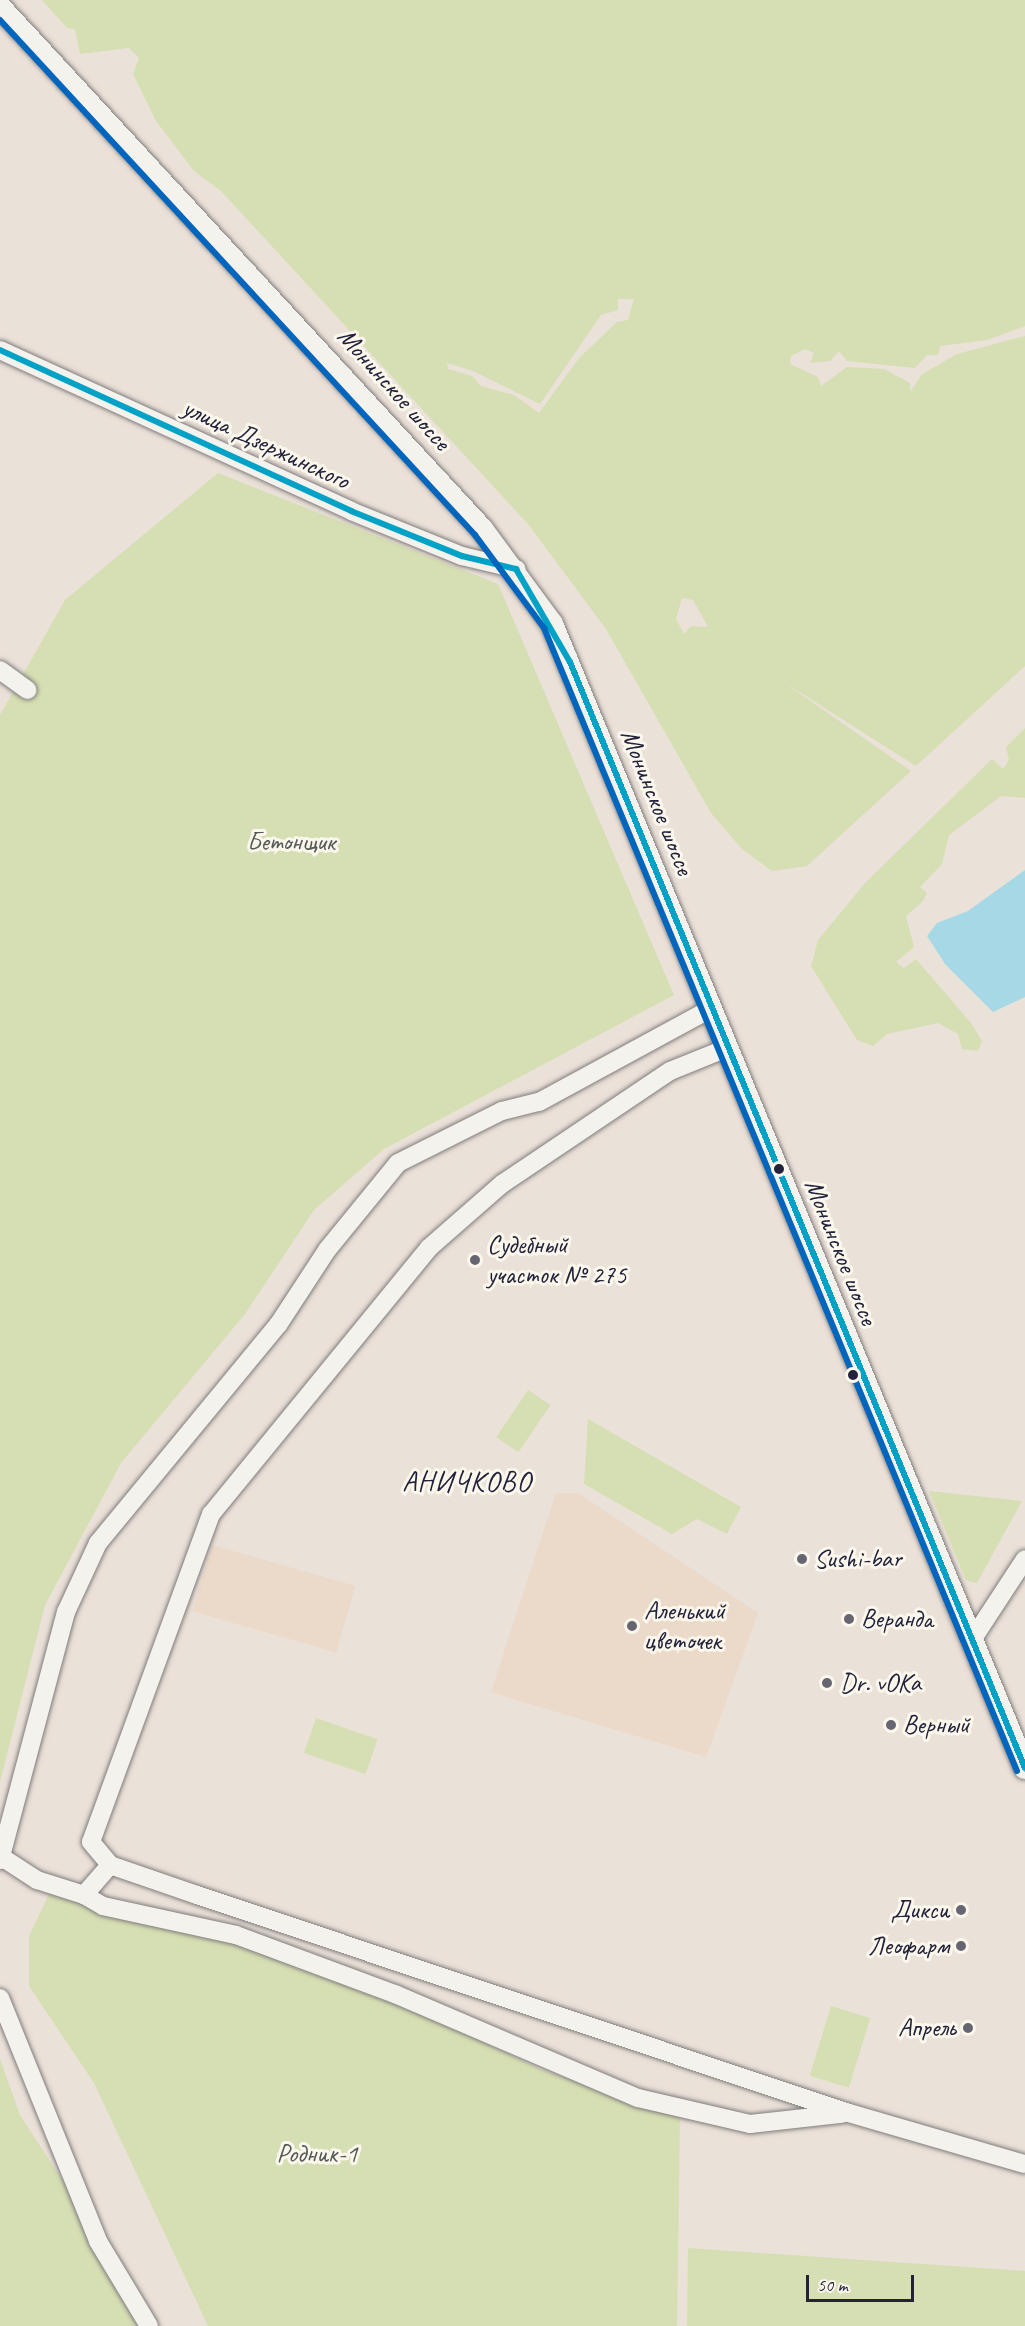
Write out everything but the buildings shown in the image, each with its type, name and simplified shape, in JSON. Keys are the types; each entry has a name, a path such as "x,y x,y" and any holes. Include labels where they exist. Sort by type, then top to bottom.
{"main road":[{"name":"Монинское шоссе","path":"0,7 482,529 516,569 570,662 859,1374 974,1637 1025,1768"}],"street":[{"name":"улица Дзержинского","path":"0,350 441,548 516,569"},
{"path":"441,548 469,549 482,529"},
{"path":"0,670 27,690"},
{"path":"710,1009 539,1102 502,1111 398,1163 327,1250 278,1325 98,1543 66,1612 0,1857 37,1880 84,1896 103,1906 236,1935 395,1994 638,2098 750,2124 849,2113"},
{"path":"727,1048 661,1076 502,1184 429,1248 211,1514 91,1842 110,1865 849,2113 1025,2164"},
{"path":"974,1637 1025,1559"},
{"path":"84,1896 110,1865"},
{"path":"0,1998 98,2241 149,2326"}],"shaded area":[{"name":"Аленький цветочек","path":"556,1493 578,1493 758,1613 706,1757 491,1692"},
{"path":"212,1545 355,1586 336,1652 193,1611"}],"green space":[{"path":"42,0 1025,0 1025,326 987,340 940,346 938,355 927,355 915,368 847,361 839,351 830,361 810,363 814,353 805,349 791,356 790,364 818,377 821,386 847,367 884,369 910,383 910,392 922,374 957,354 1025,336 1025,666 916,766 782,681 911,771 807,866 772,871 742,849 711,813 606,629 528,524 221,191 194,171 156,121 133,74 139,58 129,48 80,54 75,29 67,28","holes":["618,299 634,299 628,320 617,322 579,358 539,413 514,395 481,386 472,376 448,369 447,363 473,371 540,404 601,315 618,310","682,598 693,600 708,627 691,626 684,634 676,619"]},
{"name":"Бетонщик","path":"218,473 498,584 674,995 384,1149 314,1210 245,1314 121,1463 45,1605 0,1782 0,715 65,600"},
{"path":"1025,728 1025,798 1001,796 949,835 942,864 920,887 927,893 923,901 906,916 914,947 896,962 904,968 916,959 971,1023 982,1041 978,1051 962,1049 958,1034 938,1023 887,1034 873,1046 857,1040 811,966 818,940 866,882 992,759 1003,769 1009,760 1006,747"},
{"path":"528,1390 550,1405 519,1452 496,1437"},
{"path":"588,1419 741,1507 727,1534 697,1519 672,1534 584,1484"},
{"path":"929,1491 1022,1501 977,1583 966,1580"},
{"path":"316,1718 377,1739 365,1774 304,1753"},
{"name":"Родник-1","path":"50,1892 271,1942 542,2070 680,2116 677,2326 208,2326 94,2083 29,1986 29,1936"},
{"path":"831,2006 870,2018 849,2088 810,2076"},
{"path":"0,2059 20,2115 157,2326 0,2326"},
{"path":"688,2248 1025,2271 1025,2326 687,2326"}],"water":[{"path":"1025,870 1025,997 993,1012 945,964 927,936 937,923 968,911"}],"transit line":[{"path":"0,20 475,535 544,628 1017,1771"},
{"path":"0,350 351,511 462,556 516,569"},
{"path":"516,569 570,662 1025,1768"}],"place":[{"name":"Судебный участок № 275","path":"475,1260"},
{"name":"Sushi-bar","path":"802,1559"},
{"name":"Веранда","path":"849,1619"},
{"name":"Аленький цветочек","path":"632,1626"},
{"name":"Dr. vOKa","path":"827,1683"},
{"name":"Верный","path":"891,1725"},
{"name":"Дикси","path":"961,1910"},
{"name":"Леофарм","path":"961,1946"},
{"name":"Апрель","path":"968,2028"}],"district":[{"name":"АНИЧКОВО","path":"467,1482"}]}
